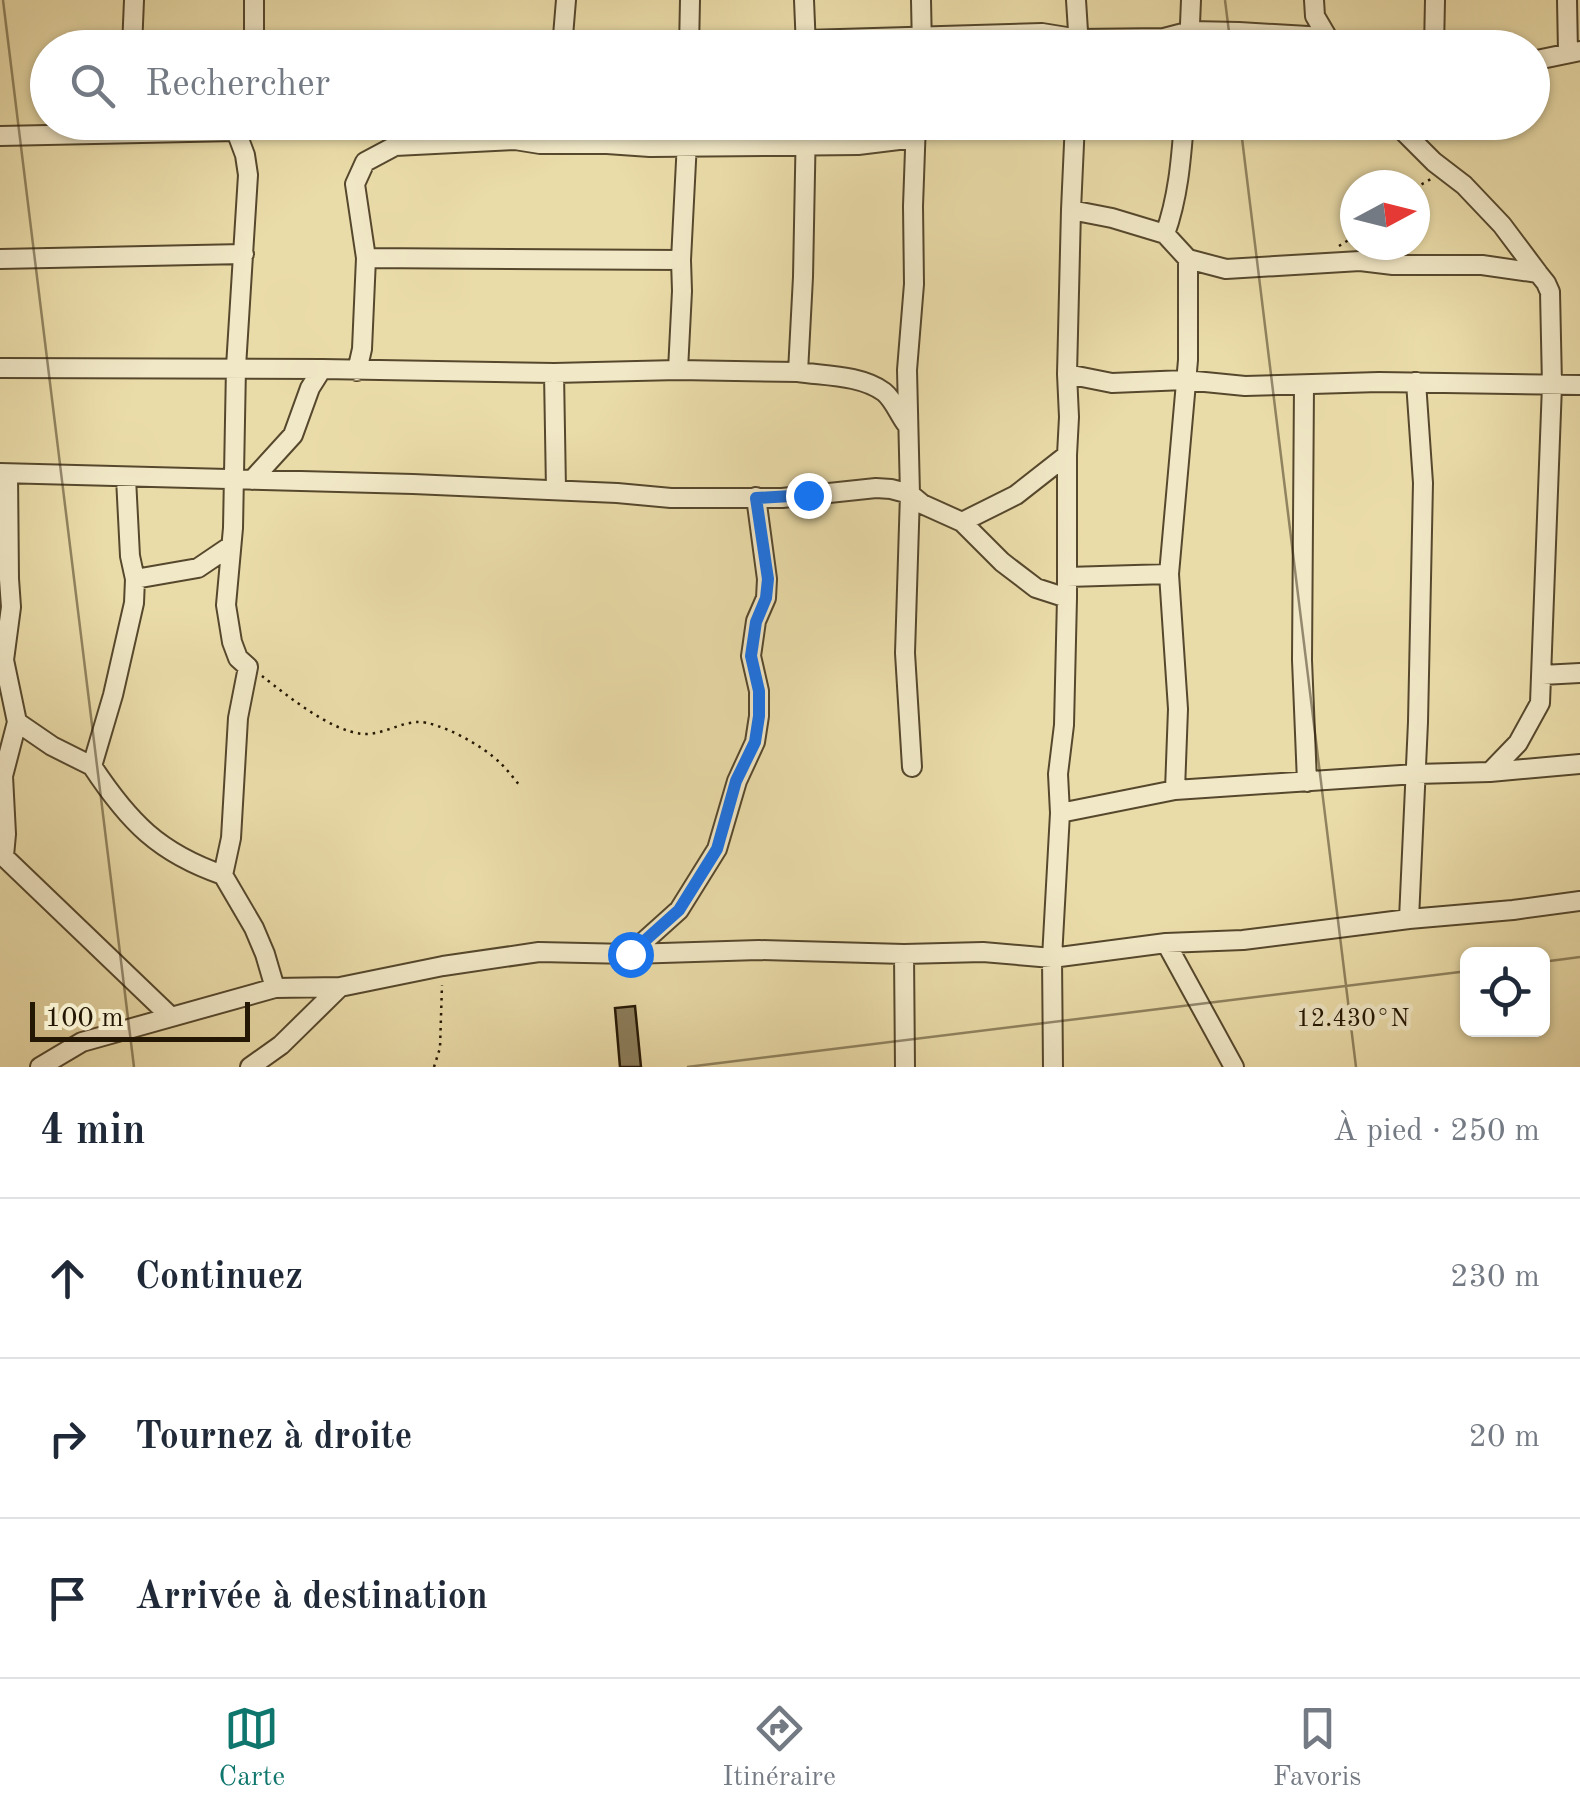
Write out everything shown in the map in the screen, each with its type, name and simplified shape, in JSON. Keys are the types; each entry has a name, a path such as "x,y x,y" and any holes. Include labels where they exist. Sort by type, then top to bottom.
{"street":[{"path":"133,30 134,0"},
{"path":"254,0 254,30"},
{"path":"564,30 566,0"},
{"path":"689,30 690,0"},
{"path":"804,0 805,30"},
{"path":"921,0 922,30"},
{"path":"1076,0 1078,30"},
{"path":"1190,0 1190,30"},
{"path":"1314,0 1315,16 1323,30"},
{"path":"1434,30 1435,0"},
{"path":"1567,0 1574,51"},
{"path":"0,136 30,134"},
{"path":"223,875 231,838 238,718 248,667 238,658 232,642 226,605 229,547 243,480 236,367 248,175 241,140"},
{"path":"357,371 362,348 366,258 355,184 365,162 383,151 395,146 480,140 688,147 858,146 880,140"},
{"path":"565,140 565,144"},
{"path":"678,370 688,140"},
{"path":"798,372 806,140"},
{"path":"912,767 905,653 910,494 907,370 914,284 916,140"},
{"path":"1052,1067 1058,774 1064,725 1070,417 1067,374 1074,140"},
{"path":"1166,234 1183,140"},
{"path":"1412,140 1502,225 1550,292 1552,385 1540,703 1518,743 1490,772"},
{"path":"1071,210 1166,234 1188,259 1226,269 1360,261 1482,266 1538,273"},
{"path":"0,258 244,254"},
{"path":"366,258 680,260"},
{"path":"1175,790 1178,709 1169,574 1186,380 1188,259"},
{"path":"0,368 798,372 853,379 883,391 908,426"},
{"path":"243,480 293,435 310,388 322,368"},
{"path":"554,373 556,490"},
{"path":"1067,374 1112,383 1186,380 1246,386 1416,382 1580,386"},
{"path":"1409,919 1423,483 1416,382"},
{"path":"1304,385 1302,660 1307,782"},
{"path":"962,522 1016,495 1067,455"},
{"path":"170,1016 2,855 6,834 3,776 17,722 4,660 11,608 4,474 556,490 671,498 782,498 891,488 962,522 1002,562 1036,588 1067,598"},
{"path":"92,766 134,603 126,478"},
{"path":"630,954 679,910 717,849 736,781 755,742 759,691 751,656 768,579 756,498"},
{"path":"134,579 198,568 229,547"},
{"path":"1067,577 1169,574"},
{"path":"1542,675 1580,672"},
{"path":"17,722 92,766 151,838 190,864 223,875 254,928 275,988"},
{"path":"1060,813 1175,790 1580,764"},
{"path":"40,1067 82,1042 275,988 340,987 539,952 983,952 1052,958 1580,901"},
{"path":"1166,943 1234,1067"},
{"path":"904,954 904,1067"},
{"path":"250,1067 281,1045 340,987"}],"path":[{"path":"248,667 340,728 364,734 417,722 444,728 500,762 520,787"},
{"path":"434,1067 440,1048 443,966"}],"building":[{"path":"635,1006 641,1067 620,1067 615,1008"}],"route":[{"path":"630,954 679,910 717,849 736,781 755,742 759,691 751,656 768,579 756,498 808,495"}]}
